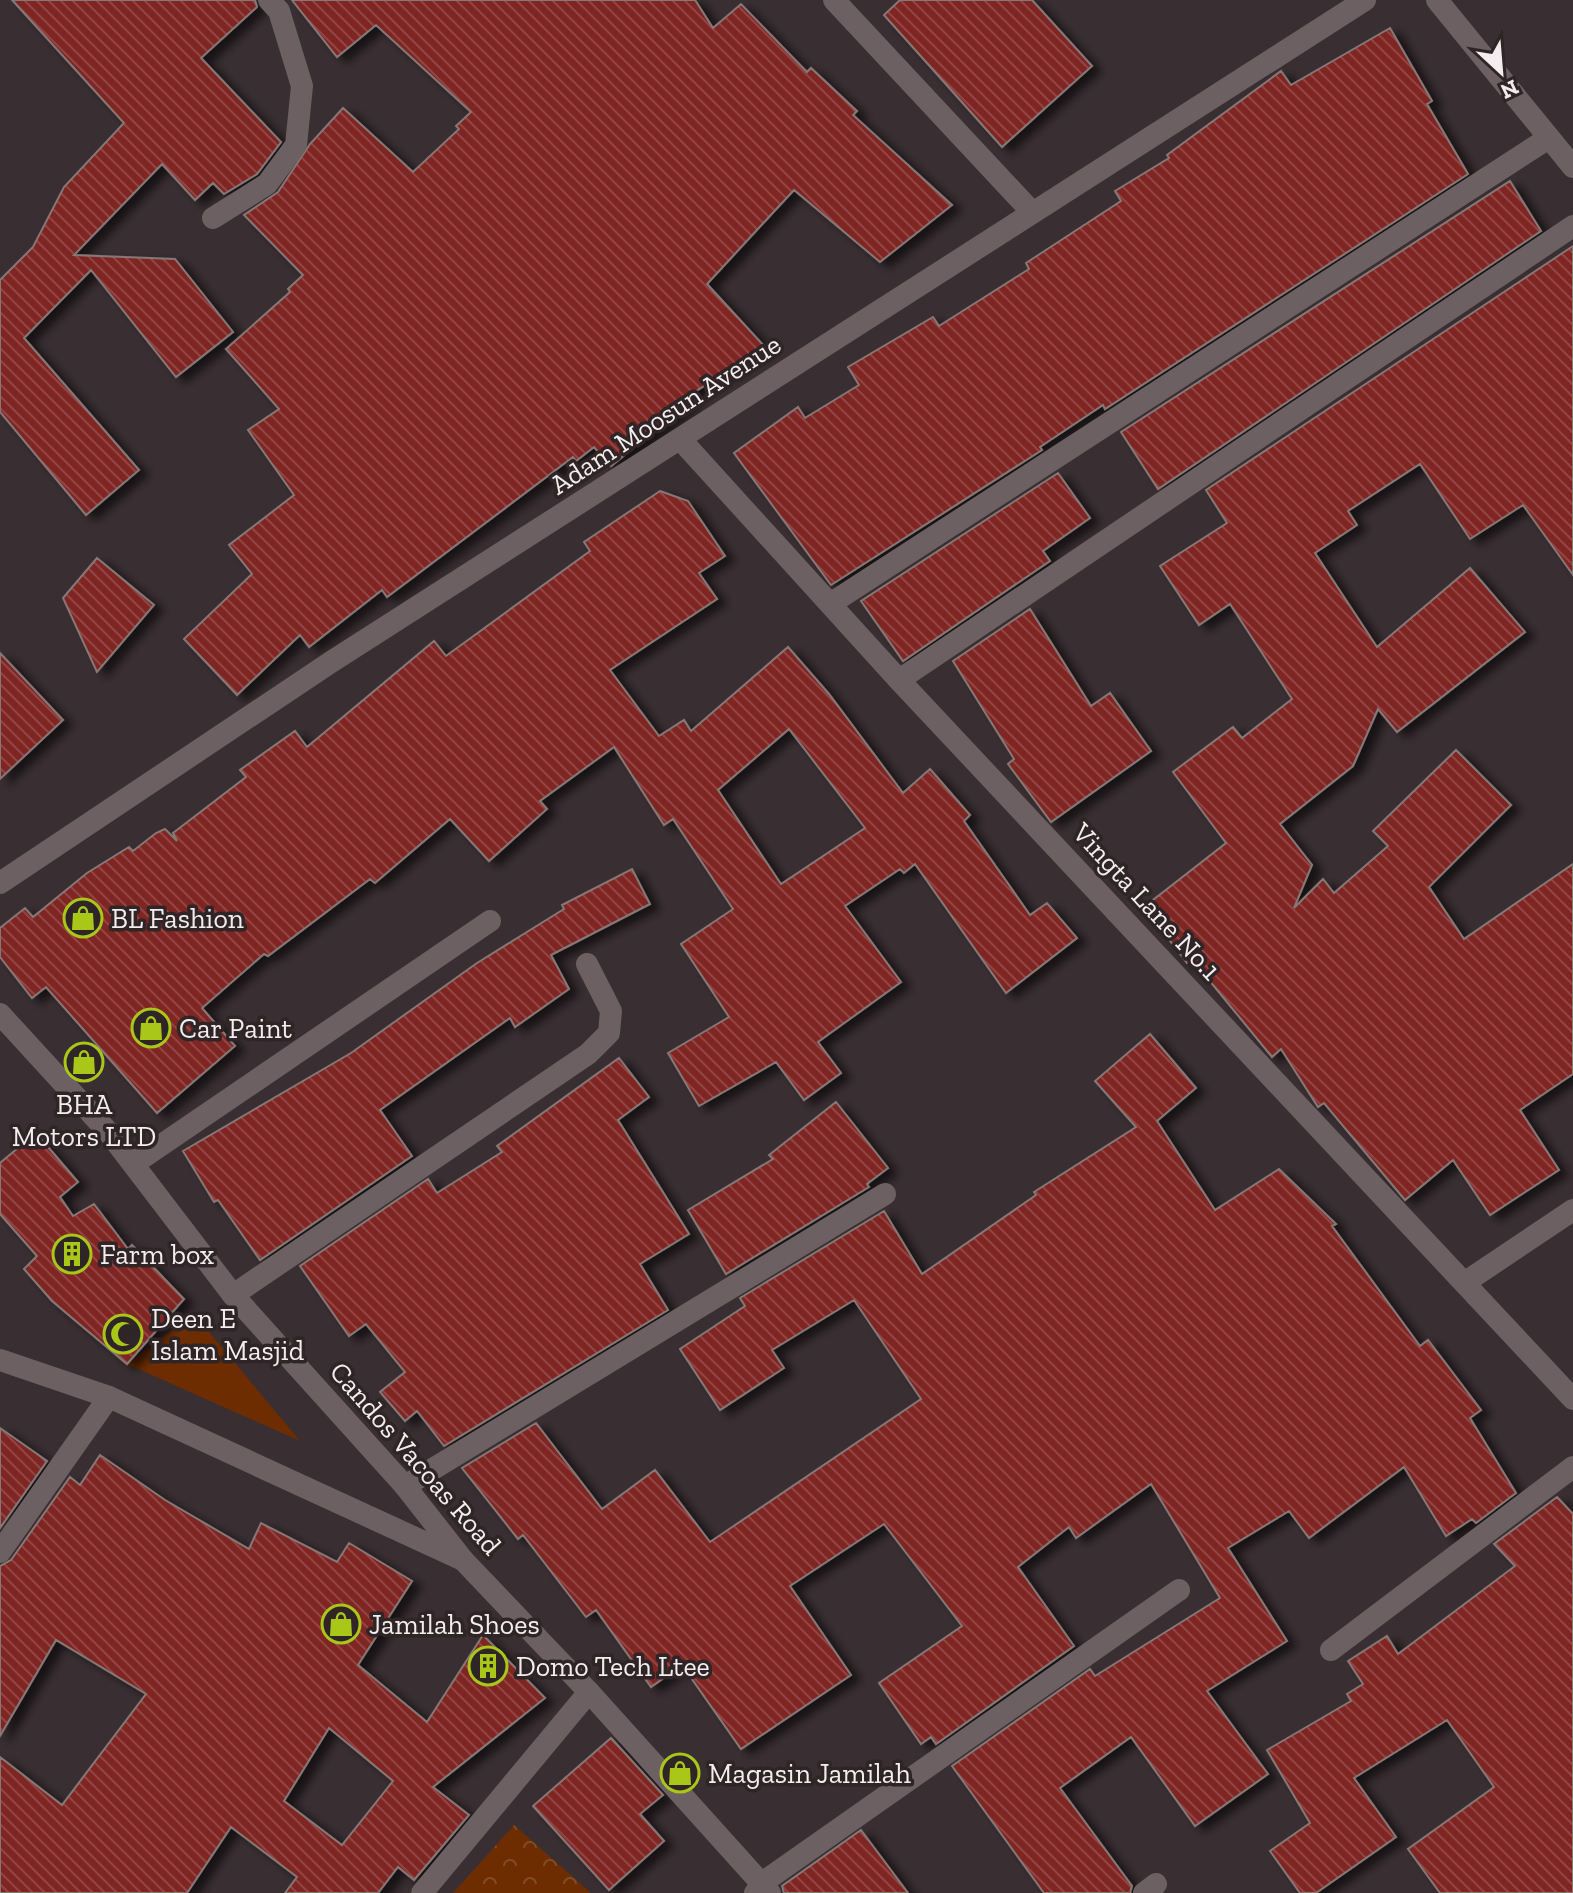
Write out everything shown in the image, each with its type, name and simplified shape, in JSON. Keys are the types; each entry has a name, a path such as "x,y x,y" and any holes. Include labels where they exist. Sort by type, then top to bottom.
{"street":[{"path":"213,218 267,184 296,145 302,86 279,11 269,0"},
{"path":"834,0 1031,211"},
{"name":"Adam Moosun Avenue","path":"0,883 331,662 1365,0"},
{"path":"1437,0 1547,139 1573,167"},
{"path":"830,604 1547,139"},
{"path":"899,680 1573,226"},
{"name":"Vingta Lane No.1","path":"681,440 899,680 1573,1399"},
{"path":"135,1163 490,921"},
{"path":"233,1295 588,1054 609,1033 611,1011 587,964"},
{"name":"Candos Vacoas Road","path":"0,1014 135,1163 233,1295 405,1486 463,1560 589,1692 763,1890"},
{"path":"405,1486 885,1194"},
{"path":"1464,1283 1573,1210"},
{"path":"0,1360 109,1397 463,1560"},
{"path":"0,1552 109,1397"},
{"path":"1331,1650 1573,1467"},
{"path":"763,1890 1179,1590"},
{"path":"422,1893 589,1692"}],"green space":[{"path":"194,1314 300,1441 127,1364"},
{"path":"514,1825 591,1893 453,1893"}],"building":[{"path":"12,0 255,0 257,7 201,58 281,142 257,174 224,194 213,183 195,200 162,164 74,255 175,259 233,332 176,377 91,270 24,338 139,470 86,515 0,412 0,280 33,247 64,187 124,123"},
{"path":"292,0 695,0 713,28 741,4 807,72 811,68 857,111 853,115 952,205 880,262 794,190 707,284 765,347 687,397 691,401 611,466 594,447 576,461 573,457 387,597 382,590 309,647 300,635 237,695 184,639 252,574 229,545 294,495 248,430 279,409 226,349 290,292 288,289 303,275 244,215 278,192 310,144 343,108 413,172 459,129 456,126 471,112 376,25 337,57"},
{"path":"900,0 1032,0 1092,66 1002,147 884,15"},
{"path":"1390,28 1432,101 1427,104 1468,174 1105,409 1103,405 1040,447 1042,450 831,585 734,453 798,407 805,418 859,385 848,367 933,317 939,326 1029,269 1026,263 1121,201 1115,191 1169,158 1167,155 1281,71 1291,85"},
{"path":"1510,181 1541,231 1158,489 1121,432"},
{"path":"1573,246 1573,575 1523,505 1470,539 1420,464 1348,511 1357,525 1315,553 1377,647 1470,568 1525,632 1397,732 1378,709 1353,766 1280,824 1312,865 1294,908 1323,879 1334,893 1388,846 1373,831 1456,750 1511,805 1429,887 1464,939 1573,864 1573,1074 1520,1110 1559,1170 1490,1215 1453,1160 1405,1200 1324,1103 1318,1107 1281,1049 1272,1057 1195,963 1187,963 1144,907 1226,843 1173,772 1233,727 1242,738 1292,699 1230,604 1199,625 1160,566 1227,523 1206,490"},
{"path":"1058,473 1090,518 1043,551 1050,561 903,661 861,601"},
{"path":"660,491 688,501 725,556 699,573 717,599 610,670 659,736 684,720 691,731 788,647 829,694 903,793 930,769 970,815 964,821 1030,915 1047,903 1077,938 1006,993 915,864 904,873 900,869 845,906 901,982 818,1042 841,1073 804,1100 776,1062 699,1106 668,1053 729,1017 681,944 733,909 673,819 664,825 614,747 540,801 547,809 489,861 450,819 375,883 370,879 268,956 264,954 202,1008 235,1046 157,1113 46,987 32,998 0,957 0,928 25,908 33,917 87,873 129,847 133,851 165,829 177,841 173,833 246,777 240,770 295,731 307,747 434,641 446,656 590,551 584,542","holes":["789,729 865,828 781,884 718,790"]},
{"path":"97,558 154,605 97,672 63,598"},
{"path":"1030,609 1091,706 1110,693 1151,751 1051,822 1008,764 1014,759 953,661"},
{"path":"0,653 63,720 0,779"},
{"path":"632,869 650,904 551,955 569,989 515,1027 510,1018 380,1110 412,1156 260,1260 218,1200 214,1202 183,1151 351,1053 477,963 564,909 562,905"},
{"path":"1150,1034 1196,1088 1157,1121 1215,1210 1279,1169 1336,1224 1332,1226 1420,1346 1428,1340 1481,1410 1470,1418 1516,1493 1476,1523 1472,1519 1446,1536 1404,1467 1309,1538 1289,1511 1228,1548 1287,1641 1207,1691 1268,1774 1195,1826 1131,1737 1060,1788 1132,1886 1130,1893 1044,1893 952,1766 1090,1669 1095,1676 1220,1598 1151,1484 1076,1538 1069,1527 1018,1567 1074,1646 936,1744 931,1737 921,1744 879,1683 962,1626 884,1524 790,1586 851,1675 741,1749 682,1665 651,1687 596,1610 586,1617 523,1535 518,1539 462,1468 536,1423 602,1509 655,1470 710,1542 921,1399 854,1300 772,1350 784,1368 720,1410 680,1349 745,1306 740,1298 884,1211 922,1274 1036,1195 1034,1192 1136,1127 1095,1081"},
{"path":"619,1058 649,1097 618,1120 689,1234 640,1264 668,1310 444,1446 417,1411 405,1421 380,1392 405,1372 366,1324 349,1336 300,1266 428,1179 437,1193 502,1152 497,1146"},
{"path":"836,1102 888,1168 867,1184 869,1187 726,1274 688,1210 773,1159 769,1155"},
{"path":"36,1133 78,1182 60,1197 73,1216 94,1204 128,1249 132,1245 184,1299 127,1364 52,1301 24,1269 37,1256 0,1214 0,1163"},
{"path":"0,1428 47,1461 0,1528"},
{"path":"100,1455 165,1500 249,1549 261,1523 337,1562 349,1543 412,1581 358,1665 427,1722 483,1635 545,1698 433,1787 469,1815 414,1880 398,1867 378,1893 285,1893 297,1877 231,1827 187,1893 0,1893 0,1757 62,1805 146,1694 56,1640 0,1736 0,1566 11,1560 70,1477 80,1485","holes":["329,1728 393,1781 342,1845 284,1801"]},
{"path":"1557,1497 1573,1514 1573,1893 1440,1893 1408,1849 1494,1787 1447,1720 1354,1778 1396,1837 1316,1893 1300,1893 1270,1851 1310,1823 1267,1750 1351,1701 1347,1694 1363,1684 1348,1661 1387,1636 1398,1654 1515,1566 1494,1544"},
{"path":"611,1738 663,1795 640,1814 664,1841 609,1890 533,1806"},
{"path":"861,1830 908,1893 784,1893 782,1886"}],"place":[{"name":"BL Fashion","path":"83,918"},
{"name":"Car Paint","path":"151,1028"},
{"name":"BHA Motors LTD","path":"84,1062"},
{"name":"Farm box","path":"72,1254"},
{"name":"Deen E Islam Masjid","path":"123,1334"},
{"name":"Jamilah Shoes","path":"341,1624"},
{"name":"Domo Tech Ltee","path":"488,1666"},
{"name":"Magasin Jamilah","path":"680,1773"}]}
